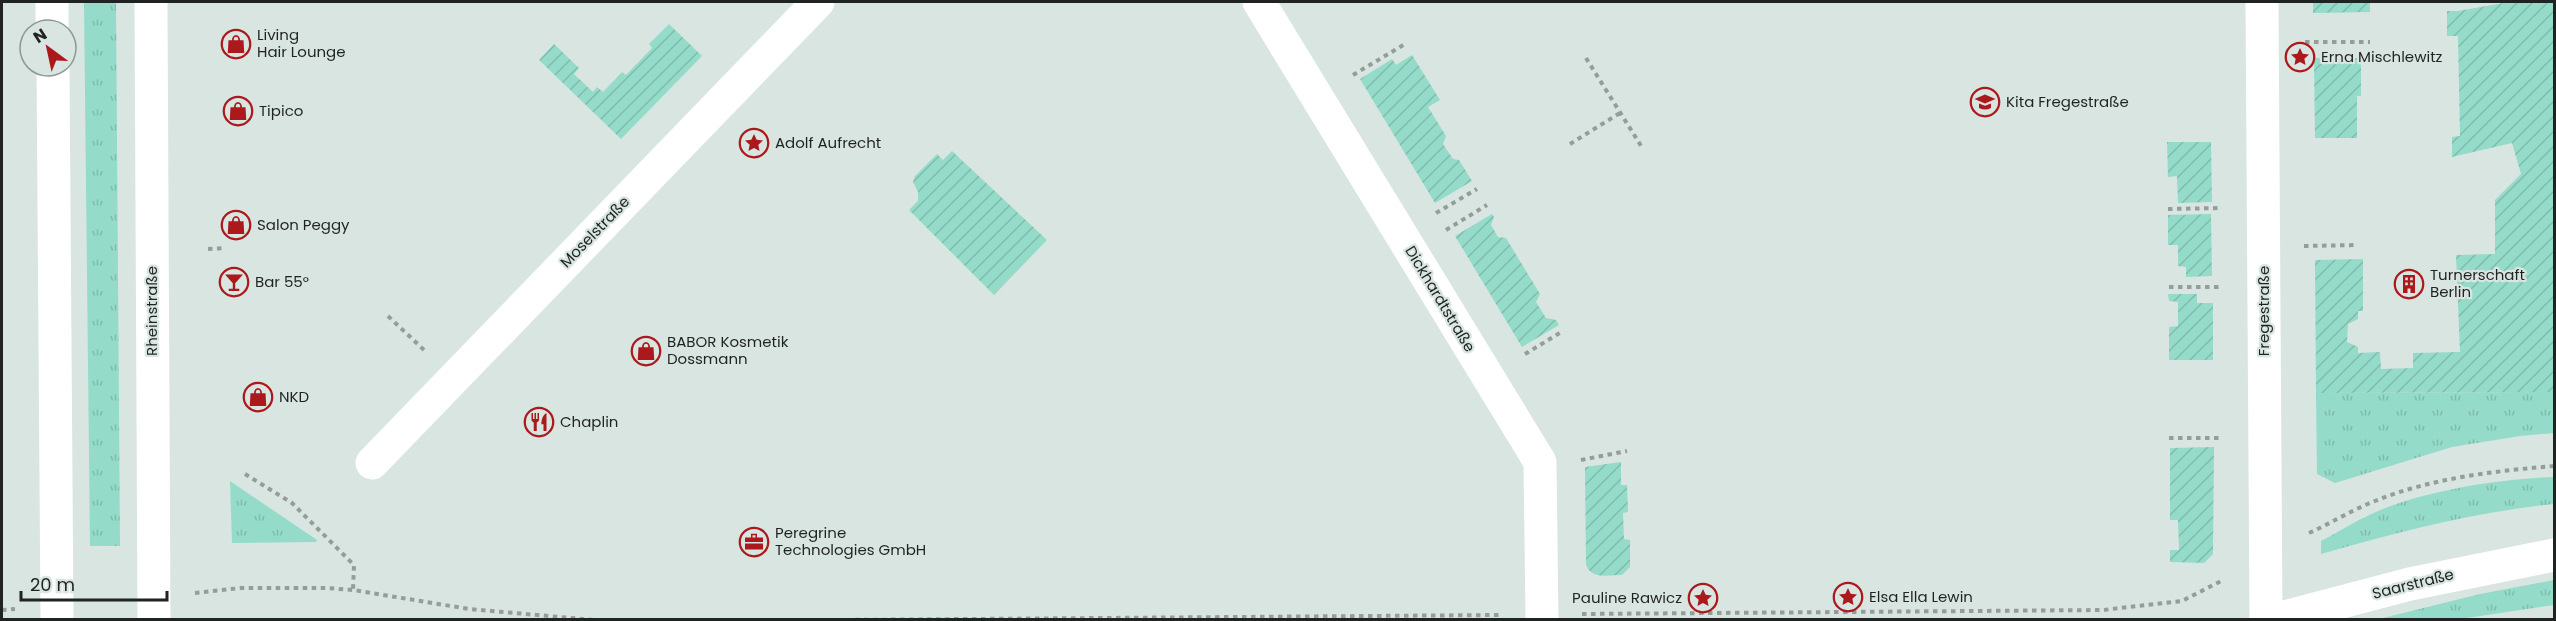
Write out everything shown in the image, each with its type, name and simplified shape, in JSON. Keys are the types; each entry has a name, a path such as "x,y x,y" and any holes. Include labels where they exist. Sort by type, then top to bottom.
{"street":[{"path":"52,2 52,18"},
{"name":"Rheinstraße","path":"151,2 153,620"},
{"name":"Moselstraße","path":"372,463 818,2"},
{"name":"Dickhardtstraße","path":"1259,2 1540,462 1542,620"},
{"name":"Fregestraße","path":"2262,2 2266,620"},
{"path":"53,78 57,620"},
{"name":"Saarstraße","path":"2273,620 2420,581 2554,555"}],"path":[{"path":"2314,42 2370,42"},
{"path":"1350,77 1406,44"},
{"path":"1586,58 1643,149"},
{"path":"1570,144 1620,113"},
{"path":"1434,214 1477,189"},
{"path":"1444,231 1487,205"},
{"path":"2168,208 2221,208"},
{"path":"2303,246 2358,245"},
{"path":"208,249 224,248"},
{"path":"2169,287 2222,287"},
{"path":"388,316 425,351"},
{"path":"1520,357 1563,331"},
{"path":"2169,438 2223,438"},
{"path":"1577,461 1627,451"},
{"path":"2300,537 2375,501 2409,491 2477,475 2554,466"},
{"path":"246,474 292,504 354,565 353,590"},
{"path":"1600,614 2103,610 2182,601 2231,575"},
{"path":"241,588 353,590 469,609 594,620"},
{"path":"837,620 1469,615"}],"green space":[{"path":"84,2 116,2 120,546 90,546"},
{"path":"2313,2 2370,2 2370,12 2313,13"},
{"path":"2509,2 2554,2 2554,392 2316,393 2315,260 2363,259 2363,311 2358,311 2358,319 2348,324 2347,342 2358,347 2358,353 2380,352 2381,369 2413,368 2413,353 2460,352 2456,255 2495,254 2495,200 2521,174 2512,143 2452,157 2452,137 2460,136 2458,36 2447,36 2447,11"},
{"path":"669,24 702,56 621,139 539,60 554,44 579,68 574,74 593,92 597,87 603,92 622,72 626,75 652,48 649,44"},
{"path":"1412,55 1440,100 1428,107 1446,136 1443,144 1453,159 1459,160 1472,181 1435,203 1360,79 1392,59 1396,65"},
{"path":"2314,58 2361,58 2361,96 2357,96 2357,138 2315,138"},
{"path":"2167,142 2211,142 2212,202 2178,203 2177,176 2168,177"},
{"path":"952,151 1047,240 994,295 909,210 918,201 918,192 913,182 915,176 937,154 943,160"},
{"path":"1492,214 1494,217 1491,225 1498,237 1506,238 1540,294 1536,302 1546,318 1556,320 1559,325 1522,347 1455,236"},
{"path":"2211,214 2212,276 2186,277 2186,267 2178,266 2178,245 2168,245 2168,215"},
{"path":"2168,294 2197,294 2197,303 2213,303 2213,360 2169,360 2169,327 2178,326 2178,302 2169,301"},
{"path":"2554,392 2554,433 2452,447 2335,483 2317,474 2316,393"},
{"path":"2214,447 2213,554 2204,563 2170,562 2170,550 2179,550 2178,520 2170,520 2170,448"},
{"path":"1621,462 1621,485 1627,485 1628,512 1623,513 1624,539 1630,540 1630,567 1622,575 1596,575 1588,569 1586,564 1585,467"},
{"path":"2554,477 2554,504 2495,512 2436,524 2321,554 2321,541 2371,514 2419,497 2511,480"},
{"path":"230,481 317,540 316,542 232,543"},
{"path":"2554,580 2554,605 2460,619 2379,619 2480,594"}],"place":[{"name":"Living Hair Lounge","path":"236,44"},
{"name":"Erna Mischlewitz","path":"2300,57"},
{"name":"Kita Fregestraße","path":"1985,102"},
{"name":"Tipico","path":"238,111"},
{"name":"Adolf Aufrecht","path":"754,143"},
{"name":"Salon Peggy","path":"236,225"},
{"name":"Bar 55°","path":"234,282"},
{"name":"Turnerschaft Berlin","path":"2409,284"},
{"name":"BABOR Kosmetik Dossmann","path":"646,351"},
{"name":"NKD","path":"258,397"},
{"name":"Chaplin","path":"539,422"},
{"name":"Peregrine Technologies GmbH","path":"754,542"},
{"name":"Elsa Ella Lewin","path":"1848,597"},
{"name":"Pauline Rawicz","path":"1703,598"}]}
